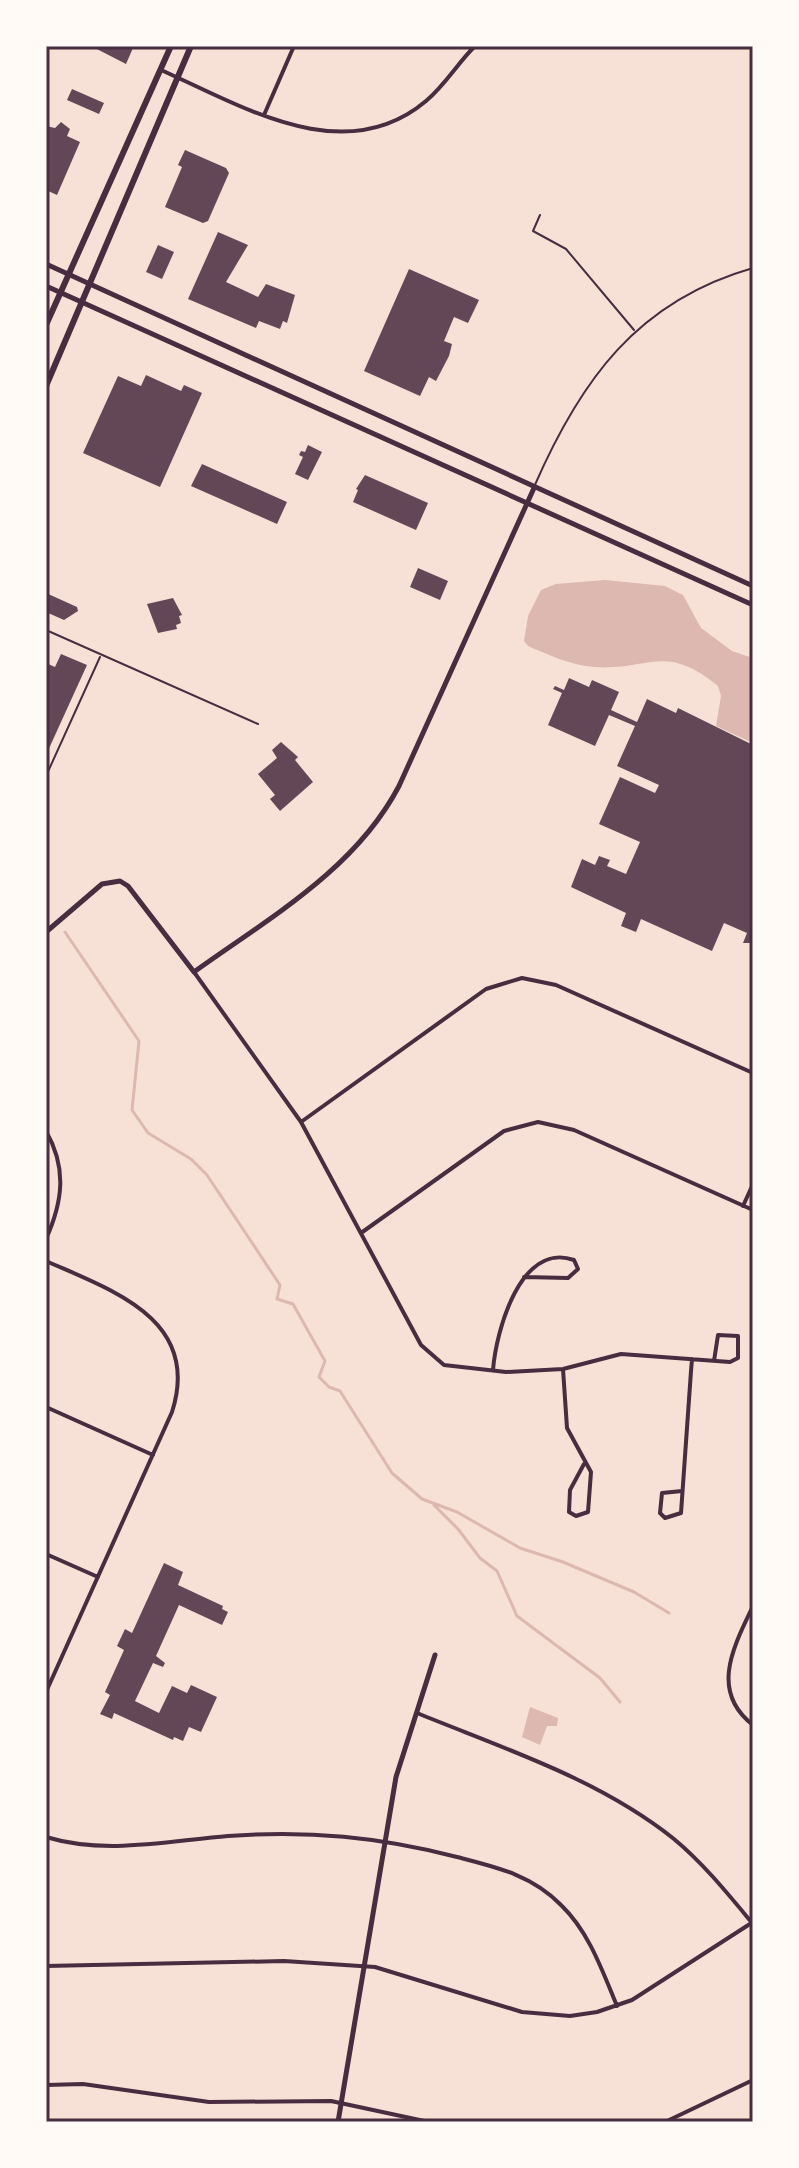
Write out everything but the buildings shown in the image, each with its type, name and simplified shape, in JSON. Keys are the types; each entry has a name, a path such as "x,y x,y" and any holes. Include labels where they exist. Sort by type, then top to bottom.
{"main road":[{"path":"46,325 171,46"},
{"path":"46,386 191,46"},
{"path":"46,264 753,586"},
{"path":"46,286 753,605"},
{"path":"46,932 102,884 115,880 128,886 194,972 331,872 376,824 405,773 534,488"},
{"path":"338,2122 397,1769 435,1655"}],"street":[{"path":"264,115 294,46"},
{"path":"161,70 291,126 328,132 356,131 386,124 432,96 475,46"},
{"path":"194,972 301,1122 421,1345 444,1365 493,1370 563,1369 621,1354 692,1359 714,1361 730,1362 738,1358 738,1336 718,1335 714,1361"},
{"path":"301,1122 486,989 522,978 556,985 753,1073"},
{"path":"361,1233 504,1131 538,1122 574,1130 753,1210"},
{"path":"46,1131 58,1156 61,1186 58,1207 46,1239"},
{"path":"743,1206 753,1184"},
{"path":"493,1370 497,1342 524,1277 537,1264 551,1258 574,1260 578,1269 573,1278 524,1277"},
{"path":"46,1261 135,1302 164,1334 173,1354 177,1386 172,1412 46,1692"},
{"path":"682,1491 662,1493 660,1513 665,1518 681,1513 692,1359"},
{"path":"563,1369 567,1428 591,1477 588,1512 576,1516 569,1512 570,1490 584,1464"},
{"path":"46,1407 153,1455"},
{"path":"46,1554 98,1577"},
{"path":"753,1606 729,1661 728,1688 736,1707 753,1725"},
{"path":"46,1966 300,1961 364,1966 382,1968 542,2015 579,2015 617,2006 648,1990 753,1923 689,1852 632,1809 572,1777 415,1712"},
{"path":"46,1837 95,1846 277,1833 384,1839 508,1871 546,1891 586,1935 617,2006"},
{"path":"665,2122 753,2080"},
{"path":"46,2085 83,2084 209,2102 342,2102 429,2122"}],"lane":[{"path":"540,215 533,231 566,249 634,331"},
{"path":"534,488 573,406 599,369 634,331 691,293 753,268"},
{"path":"46,630 258,724"},
{"path":"46,776 101,655"}],"shaded area":[{"path":"605,580 665,586 683,595 701,628 732,651 753,658 753,743 716,726 721,696 718,686 684,665 656,662 613,667 585,666 528,646 524,641 528,616 541,590 556,584"},
{"path":"530,1707 558,1718 557,1726 547,1726 540,1745 522,1737"}],"waterway":[{"path":"65,932 139,1041 132,1110 148,1133 191,1159 207,1175 280,1285 277,1299 293,1304 325,1361 319,1377 329,1387 340,1391 392,1473 422,1499 457,1512 520,1548 563,1562 634,1592 669,1613"},
{"path":"434,1505 480,1558 497,1571 517,1616 600,1678 620,1702"}]}
